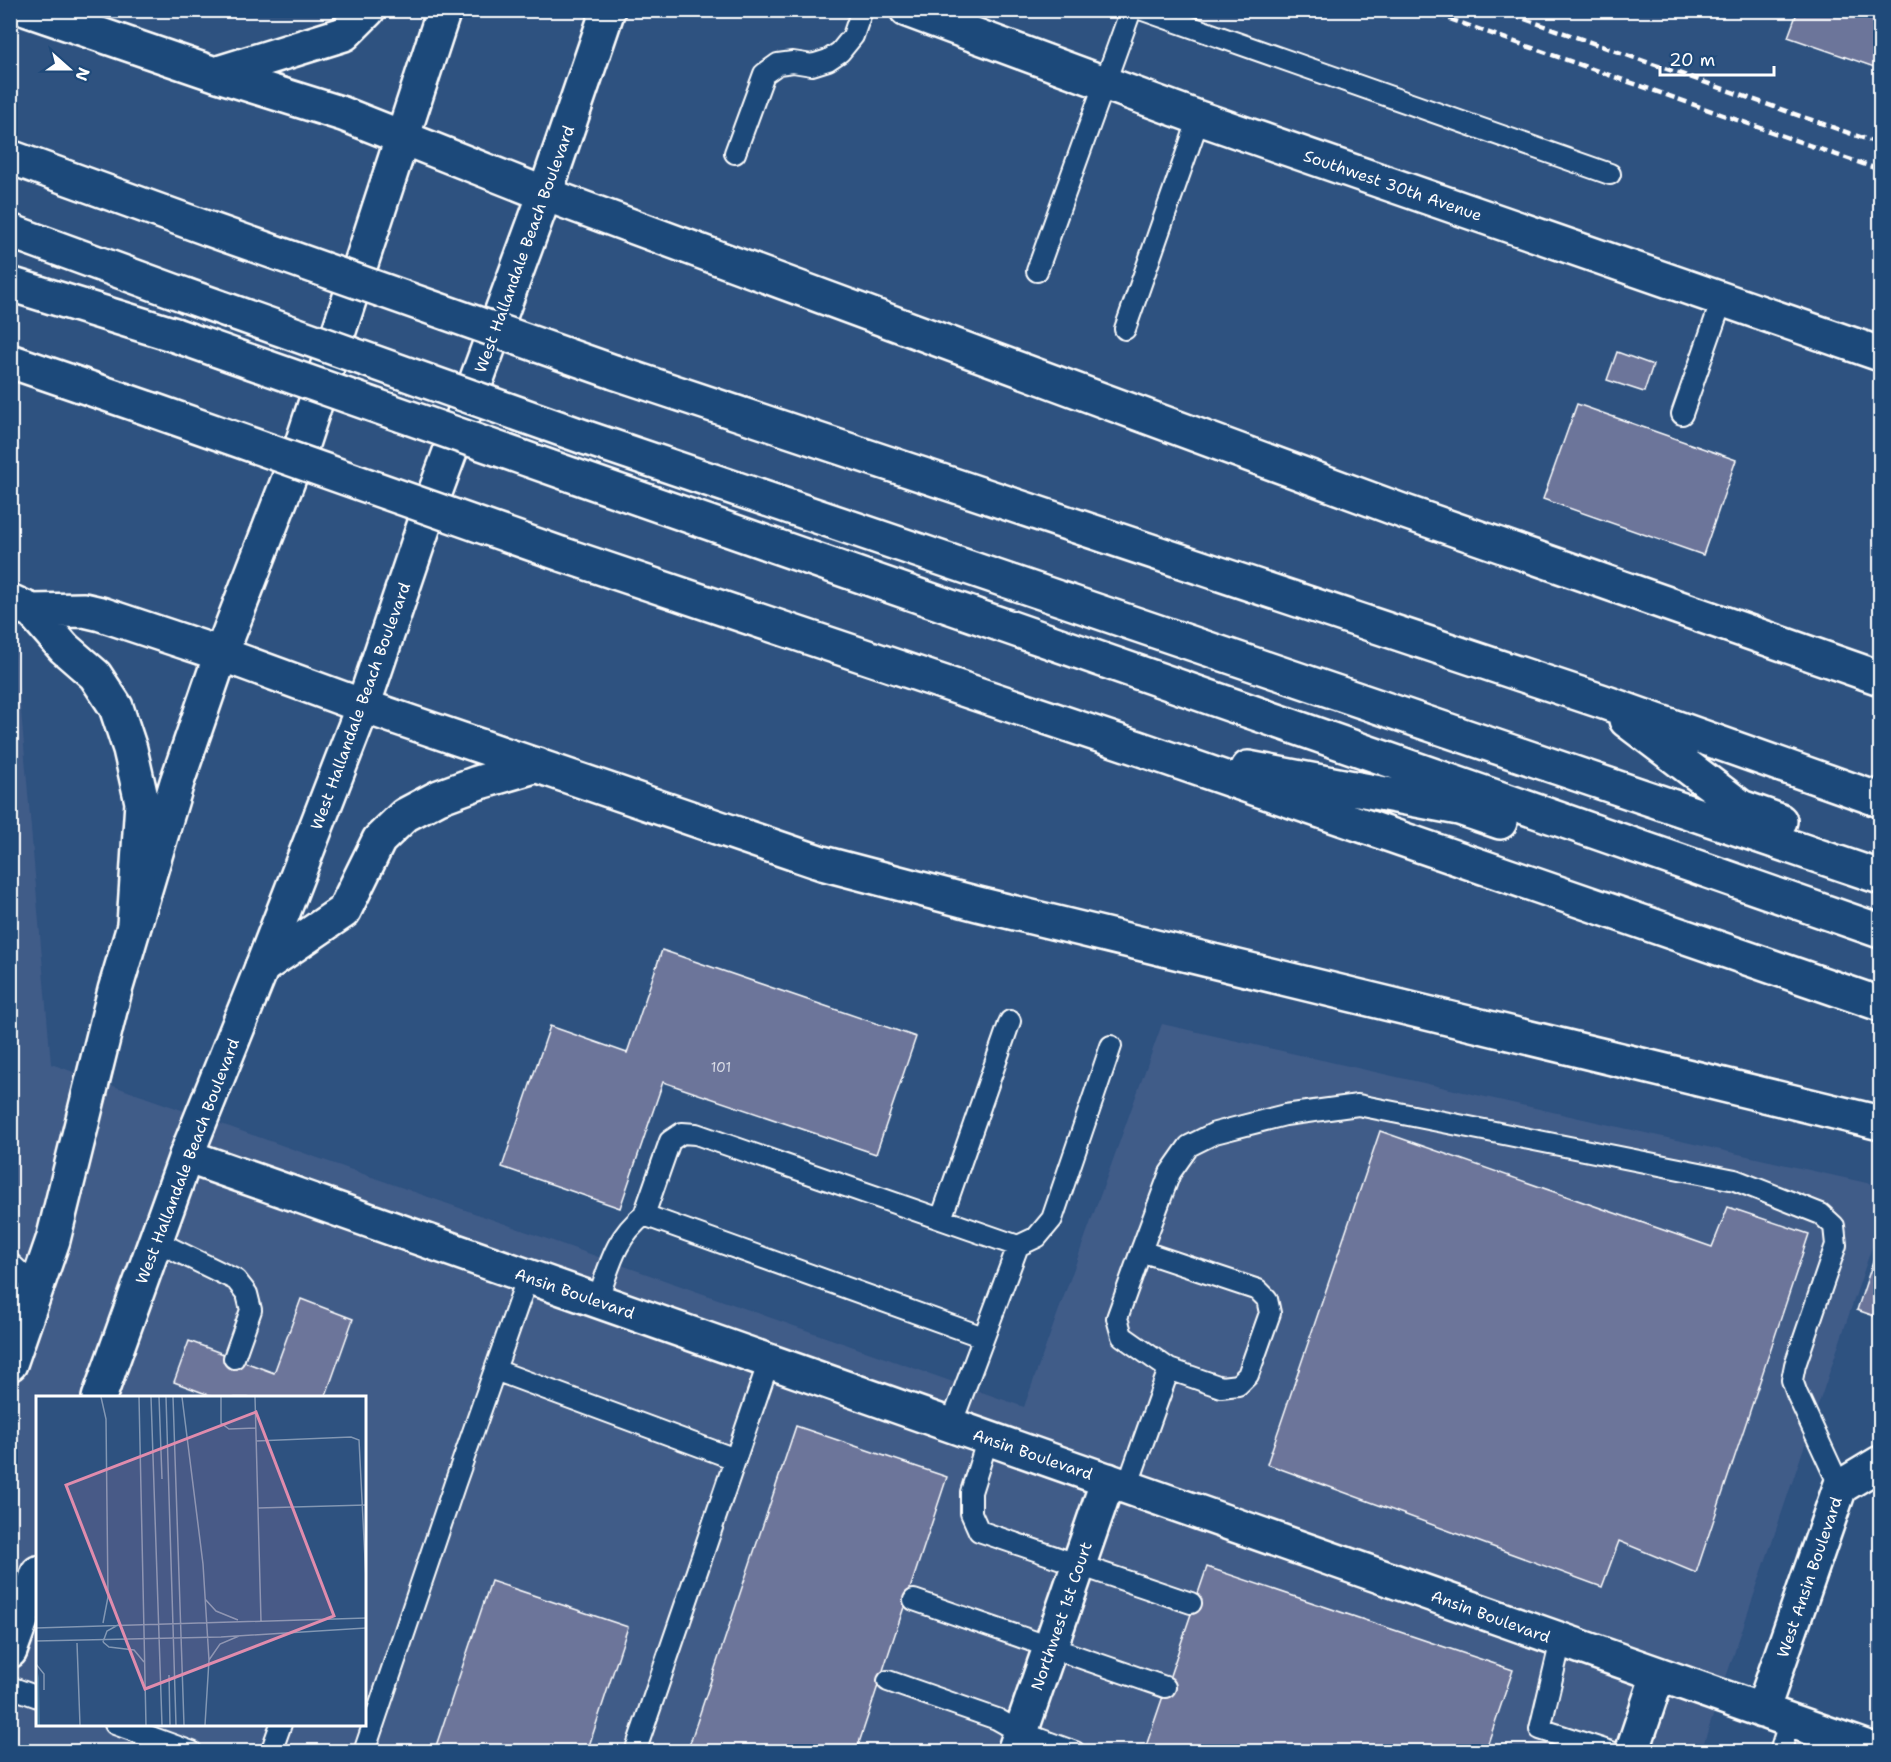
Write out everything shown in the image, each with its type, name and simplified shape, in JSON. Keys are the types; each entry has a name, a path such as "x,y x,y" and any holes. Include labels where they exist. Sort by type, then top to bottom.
{"main road":[{"path":"28,10 215,74 343,114 545,194 1405,512 1881,678"},
{"path":"215,74 344,34 368,10"},
{"path":"10,1364 53,1240 115,990 177,782 221,654 301,447 444,10"},
{"name":"Southwest 30th Avenue","path":"908,10 1199,118 1881,354"},
{"name":"West Hallandale Beach Boulevard","path":"100,1396 186,1156 363,706 436,490 545,194 604,16"},
{"path":"10,157 614,372 1601,701 1881,800"},
{"path":"10,231 584,437 1881,877"},
{"path":"10,284 176,335 1881,931"},
{"path":"10,361 561,554 1138,748 1881,1004"},
{"path":"21,606 84,610 101,614 221,654 363,706 845,869 1001,910 1881,1123"},
{"path":"21,606 95,675 116,707 130,749 142,802 134,925"},
{"path":"1601,701 1742,807 1881,858"},
{"path":"1138,748 1458,808 1881,955"},
{"path":"262,967 344,911 379,840 405,815 439,797 538,765"},
{"name":"Ansin Boulevard","path":"186,1156 1880,1752"},
{"name":"West Ansin Boulevard","path":"1776,1716 1840,1487 1881,1463"},
{"name":"Northwest 1st Court","path":"1017,1742 1078,1566 1118,1483"},
{"path":"10,1652 36,1579"},
{"path":"1632,1752 1658,1675"}],"lane":[{"path":"735,153 764,74 778,64 793,62 812,65 828,60 840,52 852,36 862,10"},
{"path":"1037,272 1131,10"},
{"path":"1143,10 1610,174"},
{"path":"1125,329 1199,118"},
{"path":"1682,414 1722,300"},
{"path":"941,1219 1010,1021"},
{"path":"951,1425 1018,1246 1037,1237 1052,1219 1111,1046"},
{"path":"1141,1251 1258,1290 1268,1299 1270,1312 1248,1375 1238,1385 1221,1387 1169,1369 1122,1336 1117,1318 1141,1251 1170,1173 1189,1146 1215,1133 1285,1115 1358,1105 1735,1180 1821,1214 1834,1227 1836,1245 1792,1380 1840,1487"},
{"path":"597,1301 618,1242 630,1226 644,1215 670,1141 682,1133 696,1134 1018,1246"},
{"path":"644,1215 983,1337"},
{"path":"156,1241 236,1280 247,1294 251,1310 234,1358"},
{"path":"10,1263 37,1288"},
{"path":"364,1752 528,1276"},
{"path":"635,1752 769,1361"},
{"path":"1118,1483 1169,1369"},
{"path":"495,1370 735,1459"},
{"path":"988,1438 970,1492 971,1513 979,1531 1191,1603"},
{"path":"914,1600 1165,1687"},
{"path":"1561,1640 1540,1729 1611,1752"},
{"path":"888,1681 997,1719 1017,1742 1075,1752"},
{"path":"10,1688 36,1696"},
{"path":"1776,1716 1780,1752"},
{"path":"118,1726 192,1752"},
{"path":"271,1752 280,1726"}],"shaded area":[{"path":"11,650 16,652 51,1064 1024,1407 1162,1024 1880,1186 1880,1223 1701,1751 11,1752"}],"building":[{"path":"1798,10 1880,10 1880,69 1788,37"},
{"path":"1617,352 1653,365 1644,392 1607,380"},
{"path":"1577,404 1736,460 1703,555 1543,499"},
{"path":"662,950 916,1037 876,1154 663,1082 620,1208 502,1167 550,1026 627,1053"},
{"path":"1380,1131 1712,1247 1728,1207 1809,1234 1696,1573 1619,1541 1602,1587 1267,1464"},
{"path":"1880,1241 1880,1318 1857,1310"},
{"path":"301,1299 353,1319 326,1396 212,1396 174,1382 189,1341 274,1373"},
{"path":"796,1426 947,1477 856,1752 687,1752"},
{"path":"1207,1567 1513,1670 1485,1752 1144,1752"},
{"path":"491,1581 628,1627 587,1752 434,1752"},
{"path":"1880,1582 1880,1604 1874,1601"}],"railway":[{"path":"1424,10 1880,170"},
{"path":"1499,10 1880,144"}]}
